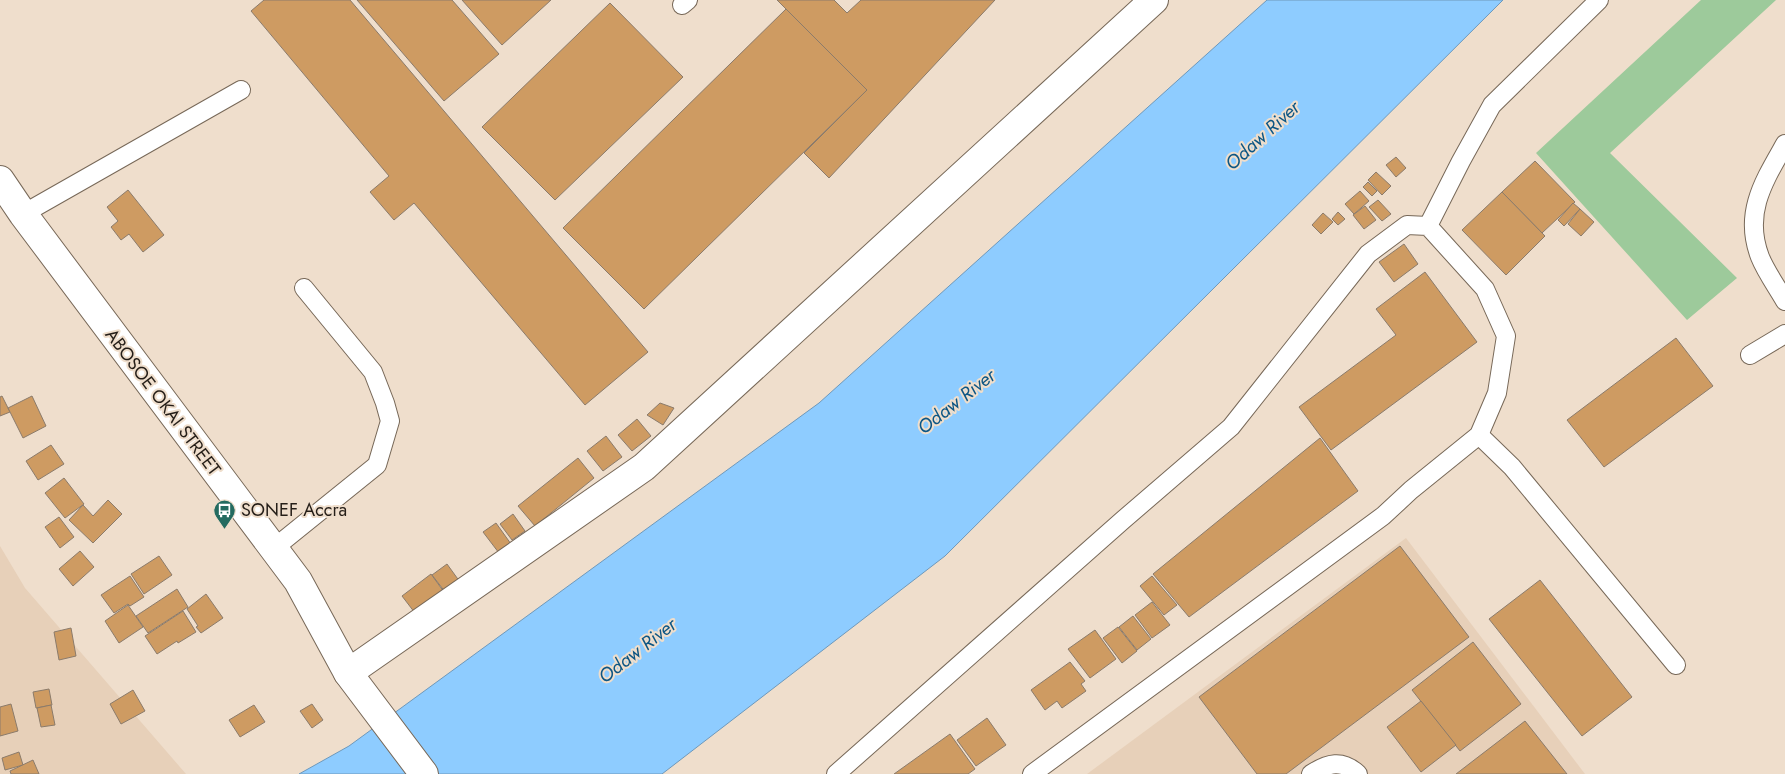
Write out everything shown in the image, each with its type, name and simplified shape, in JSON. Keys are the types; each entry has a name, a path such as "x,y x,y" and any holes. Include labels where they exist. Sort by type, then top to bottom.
{"street":[{"path":"355,682 644,467 1154,0"},
{"name":"ABOSOE OKAI STREET","path":"0,180 23,214 298,582 355,682 424,774"}],"lane":[{"path":"1428,226 1492,105 1598,0"},
{"path":"23,214 241,90"},
{"path":"1785,144 1761,186 1753,223 1760,257 1785,301"},
{"path":"836,774 1231,426 1368,254 1407,225 1428,226 1485,289 1506,336 1497,394 1479,435 1411,490 1383,516 1032,774"},
{"path":"273,549 377,465 390,420 373,372 304,288"},
{"path":"1750,355 1785,334"},
{"path":"1479,435 1512,467 1676,665"},
{"path":"1311,774 1324,766 1340,764 1358,774"}],"shaded area":[{"path":"1406,538 1585,774 1087,774"},
{"path":"0,546 25,588 186,774 0,774"}],"green space":[{"path":"1701,0 1776,0 1610,153 1737,278 1687,320 1536,153"}],"water":[{"name":"Odaw River","path":"1267,0 1503,0 945,556 662,774 299,774 349,746 819,403"}],"building":[{"path":"264,0 350,0 648,352 585,405 414,203 394,220 370,192 389,176 251,11"},
{"path":"357,0 452,0 499,54 444,101"},
{"path":"462,0 551,0 502,45"},
{"path":"777,0 834,0 847,13 861,0 995,0 829,178 804,153 867,90"},
{"path":"610,3 683,77 555,200 482,127"},
{"path":"786,9 867,90 644,309 563,228"},
{"path":"1396,157 1406,168 1396,177 1386,165"},
{"path":"1535,161 1575,202 1542,233 1502,192"},
{"path":"1376,172 1391,186 1382,195 1368,180"},
{"path":"1368,182 1377,191 1372,196 1363,187"},
{"path":"128,190 164,235 143,252 129,234 121,240 111,227 118,221 107,207"},
{"path":"1360,191 1369,201 1354,214 1345,204"},
{"path":"1502,192 1545,236 1506,275 1462,230"},
{"path":"1378,200 1391,214 1382,221 1369,207"},
{"path":"1573,203 1580,209 1564,226 1558,220"},
{"path":"1365,206 1376,220 1364,229 1353,215"},
{"path":"1580,209 1594,222 1581,236 1568,224"},
{"path":"1338,212 1345,219 1338,225 1332,219"},
{"path":"1323,213 1333,222 1321,234 1312,225"},
{"path":"1404,244 1418,264 1394,282 1379,262"},
{"path":"1425,272 1477,342 1331,450 1299,407 1396,335 1376,309"},
{"path":"1676,338 1713,386 1604,467 1567,420"},
{"path":"2,396 10,412 0,416 0,397"},
{"path":"32,396 46,426 23,438 8,408"},
{"path":"660,403 674,408 663,425 647,415"},
{"path":"637,419 651,436 632,451 618,435"},
{"path":"606,436 622,457 603,471 587,451"},
{"path":"1320,438 1358,491 1189,617 1153,574"},
{"path":"51,445 64,464 38,480 26,461"},
{"path":"578,458 594,478 535,526 518,506"},
{"path":"64,478 84,504 65,518 45,493"},
{"path":"108,500 122,514 93,543 69,520 83,505 93,516"},
{"path":"513,514 525,531 512,540 500,524"},
{"path":"59,517 74,537 60,548 45,527"},
{"path":"496,523 511,544 499,553 483,532"},
{"path":"1400,546 1469,637 1286,774 1257,774 1199,697"},
{"path":"80,551 94,567 73,586 59,569"},
{"path":"159,556 172,575 144,594 131,574"},
{"path":"447,564 460,582 446,593 432,575"},
{"path":"431,574 444,592 415,613 402,596"},
{"path":"130,576 144,597 114,613 101,595"},
{"path":"1152,576 1177,605 1164,615 1140,586"},
{"path":"1540,580 1632,697 1582,736 1489,619"},
{"path":"177,589 188,607 148,633 136,616"},
{"path":"206,594 223,618 201,633 187,609"},
{"path":"1152,602 1170,625 1152,638 1135,615"},
{"path":"128,605 143,627 119,643 105,621"},
{"path":"183,611 196,632 157,654 145,636"},
{"path":"1133,616 1151,639 1137,650 1119,627"},
{"path":"1118,627 1137,651 1122,663 1103,638"},
{"path":"71,628 76,656 59,660 54,632"},
{"path":"1095,630 1116,659 1090,678 1068,649"},
{"path":"1473,642 1521,704 1460,751 1412,690"},
{"path":"1070,662 1085,681 1081,684 1086,691 1062,708 1057,701 1045,710 1031,690"},
{"path":"49,689 52,705 36,708 33,692"},
{"path":"133,690 145,711 121,724 110,704"},
{"path":"1421,701 1456,745 1421,772 1387,727"},
{"path":"11,704 18,731 0,736 0,707"},
{"path":"312,704 323,720 312,728 300,711"},
{"path":"51,705 55,725 41,727 37,708"},
{"path":"254,705 265,722 240,737 229,720"},
{"path":"987,718 1006,745 976,766 957,740"},
{"path":"1525,721 1567,774 1456,774"},
{"path":"950,734 975,769 968,774 894,774"},
{"path":"19,752 23,765 5,770 2,758"},
{"path":"33,760 39,774 11,774 10,771"}],"place":[{"name":"SONEF Accra","path":"225,529"}]}
